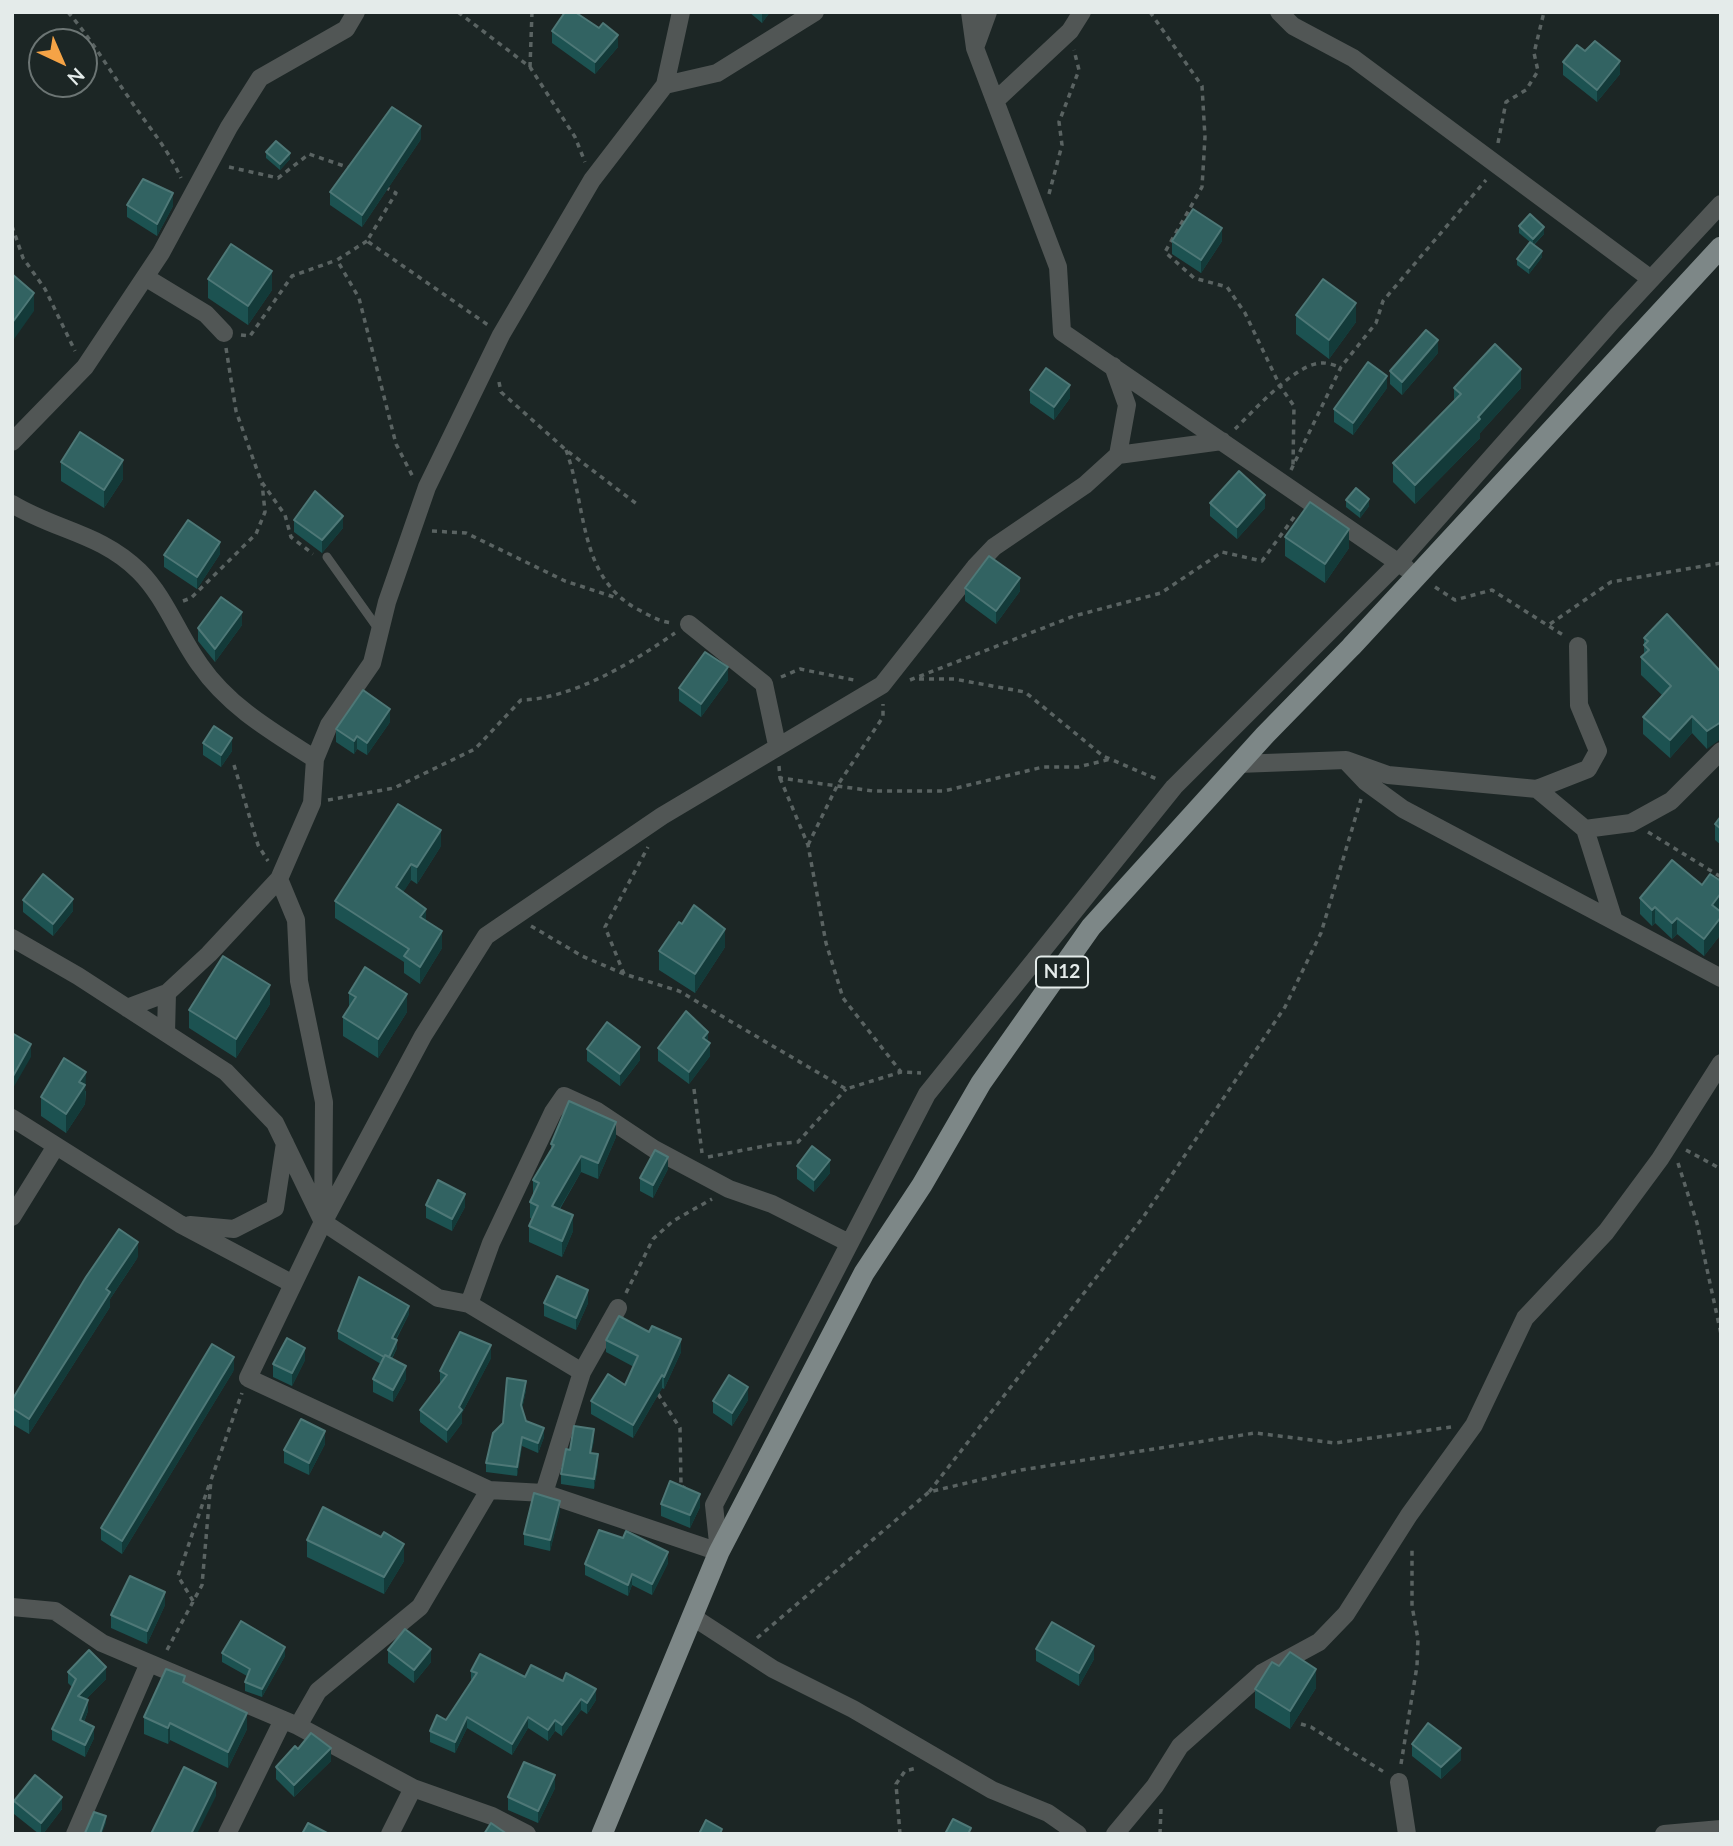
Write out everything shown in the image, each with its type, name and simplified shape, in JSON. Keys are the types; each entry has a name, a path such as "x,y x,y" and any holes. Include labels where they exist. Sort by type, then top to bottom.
{"main road":[{"name":"N12","path":"602,1834 719,1552 864,1273 922,1185 981,1083 1091,927 1238,764 1351,647 1407,568 1721,247"}],"street":[{"path":"12,442 85,367 145,277 260,78 346,29 356,12"},
{"path":"127,1008 167,993 209,954 279,879 312,803 316,759 329,725 372,663 423,498 501,335 592,180 665,85 681,12"},
{"path":"665,85 717,73 815,12"},
{"path":"970,12 975,48 1058,267 1062,332 1407,568"},
{"path":"975,48 988,12"},
{"path":"995,102 1069,31 1082,12"},
{"path":"1279,12 1293,26 1353,58 1651,279"},
{"path":"1222,441 1118,455 1085,485 994,547 975,567 882,685 777,745 662,816 486,936 423,1036 323,1223 248,1378 489,1490 544,1493 719,1552 714,1505 927,1094 1174,787 1407,568 1651,279 1721,204"},
{"path":"145,277 206,314 224,333"},
{"path":"1113,366 1127,405 1118,455"},
{"path":"12,488 13,494 33,517"},
{"path":"12,505 33,517 105,543 140,572 166,607 200,666 247,715 316,759"},
{"path":"689,624 764,684 777,745"},
{"path":"1238,764 1346,760 1388,775 1537,789 1588,769 1598,751 1579,705 1578,646"},
{"path":"1586,829 1631,823 1671,801 1721,751"},
{"path":"1346,760 1366,782 1403,808 1721,978"},
{"path":"1537,789 1586,829 1614,921"},
{"path":"279,879 296,920 299,981 324,1102 323,1223"},
{"path":"12,938 226,1072 275,1123 323,1223 438,1298 469,1304 582,1372"},
{"path":"166,1033 167,993"},
{"path":"1115,1834 1155,1786 1180,1746 1262,1673 1319,1642 1346,1615 1409,1516 1474,1425 1525,1318 1606,1232 1672,1141 1721,1063"},
{"path":"469,1304 491,1243 553,1112 564,1096 597,1111 654,1149 729,1189 772,1204 849,1243"},
{"path":"12,1118 180,1224 293,1284"},
{"path":"180,1224 234,1229 275,1208 285,1143"},
{"path":"12,1217 56,1146"},
{"path":"544,1493 582,1372 618,1308"},
{"path":"227,1834 290,1723 317,1691 420,1607 489,1490"},
{"path":"12,1607 55,1611 102,1643 290,1723 413,1788 492,1816 527,1834"},
{"path":"693,1617 744,1650 992,1790 1048,1813 1078,1834"},
{"path":"75,1834 153,1665"},
{"path":"1399,1782 1408,1834"},
{"path":"390,1834 413,1788"},
{"path":"1664,1834 1721,1829"}],"lane":[{"path":"327,557 380,632"}],"path":[{"path":"68,12 88,34 133,103 167,147 190,198"},
{"path":"458,12 530,67 575,137 592,180"},
{"path":"530,67 532,12"},
{"path":"1150,12 1202,86 1205,137 1202,187 1165,252 1194,278 1227,287 1245,313 1280,386 1294,406 1293,468"},
{"path":"1284,485 1341,367 1377,323 1383,301 1488,178 1506,102 1526,90 1538,71 1534,53 1544,12"},
{"path":"1042,225 1062,145 1059,122 1079,70 1069,31"},
{"path":"210,162 278,178 309,154 351,168"},
{"path":"166,607 191,598 256,534 265,512 261,481 236,411 224,333 250,336 292,276 337,260 367,241 396,193 373,181"},
{"path":"12,226 23,258 45,289 62,330 85,367"},
{"path":"367,241 501,335"},
{"path":"337,260 359,298 396,444 423,498"},
{"path":"492,353 501,392 566,450 638,505"},
{"path":"1222,441 1280,386 1308,365 1324,362 1341,367"},
{"path":"566,450 576,477 588,544 600,576 619,599"},
{"path":"261,481 285,515 291,537 319,558 327,557"},
{"path":"764,684 800,669 882,685 917,678 1074,616 1161,593 1222,552 1262,561 1306,499"},
{"path":"412,530 466,534 565,581 619,599 662,622 689,624"},
{"path":"1550,624 1611,582 1721,563"},
{"path":"1407,568 1455,600 1492,590 1550,624 1578,646"},
{"path":"312,803 394,789 475,749 522,700 547,699 637,659 689,624"},
{"path":"917,678 954,679 1025,692 1111,760 1174,787"},
{"path":"808,845 837,786 883,716 882,685"},
{"path":"777,745 780,778 808,845 826,943 843,998 901,1072"},
{"path":"780,778 873,791 944,791 1043,767 1078,767 1111,760"},
{"path":"234,765 258,845 279,879"},
{"path":"744,1650 929,1492 1144,1216 1285,1007 1321,933 1366,782"},
{"path":"624,974 606,927 639,869 662,816"},
{"path":"1631,823 1681,850 1721,877"},
{"path":"515,916 582,956 624,974 679,991 846,1089"},
{"path":"694,1089 703,1158 799,1142 846,1089 901,1072 942,1075"},
{"path":"1672,1141 1721,1169"},
{"path":"1672,1141 1697,1223 1721,1334"},
{"path":"618,1308 653,1239 673,1221 729,1189"},
{"path":"193,1602 178,1576 248,1378"},
{"path":"657,1394 680,1428 681,1486 714,1505"},
{"path":"929,1492 1021,1470 1255,1433 1335,1443 1398,1432 1474,1425"},
{"path":"153,1665 202,1585 211,1480"},
{"path":"1301,1724 1311,1727 1399,1782 1418,1652 1412,1606 1409,1516"},
{"path":"900,1834 896,1784 905,1771 920,1768"}],"building":[{"path":"565,12 575,12 599,28 603,23 618,35 595,62 552,31"},
{"path":"1595,41 1620,61 1597,90 1563,62 1577,45 1585,51"},
{"path":"392,107 421,126 362,215 330,192"},
{"path":"276,141 290,153 280,164 266,152"},
{"path":"143,179 173,193 157,224 127,205"},
{"path":"1193,209 1222,228 1201,260 1172,241"},
{"path":"1530,214 1544,227 1533,239 1519,226"},
{"path":"1530,242 1542,251 1529,268 1517,259"},
{"path":"231,244 272,271 248,306 208,279"},
{"path":"12,274 34,293 12,323"},
{"path":"1323,279 1356,303 1329,340 1296,315"},
{"path":"1426,330 1438,340 1402,382 1390,371"},
{"path":"1495,344 1521,369 1478,417 1480,419 1415,485 1393,463 1461,394 1454,388"},
{"path":"1368,362 1387,376 1353,423 1334,409"},
{"path":"1046,368 1070,385 1054,407 1030,390"},
{"path":"80,432 123,460 104,490 61,462"},
{"path":"1239,471 1265,495 1237,527 1210,503"},
{"path":"1356,488 1369,499 1360,511 1346,500"},
{"path":"315,491 343,516 322,540 294,520"},
{"path":"1310,502 1349,529 1325,564 1285,537"},
{"path":"188,520 220,542 197,577 164,555"},
{"path":"989,556 1020,578 996,611 965,588"},
{"path":"221,597 242,612 215,649 198,628"},
{"path":"1667,614 1721,672 1721,722 1707,731 1692,716 1670,740 1643,717 1671,686 1641,657 1649,650 1644,645 1648,641 1644,638"},
{"path":"705,652 728,667 701,704 679,688"},
{"path":"363,690 390,709 367,743 357,736 354,741 336,729"},
{"path":"214,726 232,738 221,755 203,743"},
{"path":"398,804 441,830 417,867 411,864 396,887 426,909 420,917 442,931 420,967 404,956 409,949 335,901"},
{"path":"1721,816 1721,829 1715,824"},
{"path":"1672,860 1702,885 1710,874 1721,881 1721,893 1712,905 1721,912 1721,917 1704,939 1677,918 1672,923 1655,907 1652,910 1640,898"},
{"path":"43,874 73,899 53,924 23,900"},
{"path":"694,905 725,929 695,974 659,951"},
{"path":"223,956 270,985 236,1039 189,1010"},
{"path":"365,967 407,994 378,1039 343,1017 356,997 349,993"},
{"path":"686,1011 708,1032 703,1038 710,1043 689,1072 658,1048"},
{"path":"607,1022 640,1047 620,1074 587,1049"},
{"path":"12,1033 31,1044 12,1078"},
{"path":"64,1058 86,1072 79,1082 85,1085 66,1114 41,1097"},
{"path":"569,1101 616,1122 598,1163 581,1156 552,1206 573,1215 562,1241 529,1226 538,1206 530,1202 539,1183 533,1180 554,1145 551,1144"},
{"path":"812,1146 830,1160 814,1180 797,1166"},
{"path":"655,1150 668,1157 653,1185 640,1178"},
{"path":"438,1180 465,1194 452,1219 426,1205"},
{"path":"119,1229 138,1242 106,1289 110,1292 29,1419 12,1408 12,1400 86,1277"},
{"path":"557,1276 588,1290 576,1318 544,1303"},
{"path":"359,1277 409,1306 392,1338 397,1340 389,1357 384,1357 338,1331"},
{"path":"619,1316 649,1332 652,1326 681,1339 664,1377 662,1375 633,1425 591,1401 608,1374 625,1385 638,1356 606,1340"},
{"path":"460,1332 491,1345 459,1407 462,1410 447,1430 420,1410 447,1375 440,1371"},
{"path":"287,1338 305,1348 292,1373 273,1364"},
{"path":"212,1344 234,1357 122,1541 101,1528"},
{"path":"385,1355 406,1366 393,1390 373,1379"},
{"path":"729,1375 748,1387 732,1413 713,1401"},
{"path":"507,1378 526,1381 521,1405 526,1421 544,1428 538,1443 522,1437 517,1467 486,1463 493,1433 503,1423"},
{"path":"301,1419 325,1431 309,1463 284,1450"},
{"path":"574,1426 594,1429 590,1453 598,1454 594,1479 561,1474 566,1449 570,1450"},
{"path":"670,1481 700,1494 690,1515 661,1504"},
{"path":"534,1493 560,1501 550,1540 524,1534"},
{"path":"323,1507 381,1537 384,1532 404,1544 384,1577 307,1540"},
{"path":"599,1530 623,1538 626,1531 668,1552 652,1584 632,1574 628,1585 585,1564"},
{"path":"130,1576 165,1592 147,1631 111,1615"},
{"path":"241,1621 285,1647 262,1689 245,1682 250,1669 222,1653"},
{"path":"1052,1622 1094,1646 1079,1673 1036,1649"},
{"path":"405,1629 431,1649 414,1670 388,1650"},
{"path":"89,1650 106,1667 78,1696 88,1700 80,1720 94,1727 85,1745 52,1729 76,1679 68,1672"},
{"path":"1290,1652 1316,1669 1290,1711 1255,1689 1272,1662 1279,1666"},
{"path":"480,1654 525,1677 531,1665 563,1681 566,1673 596,1689 587,1703 581,1699 562,1725 555,1720 548,1730 528,1717 512,1744 467,1717 455,1742 430,1731 437,1715 446,1720 477,1673 471,1671"},
{"path":"166,1669 185,1676 183,1682 247,1713 228,1752 170,1723 168,1728 144,1717"},
{"path":"1428,1723 1461,1748 1441,1767 1412,1744"},
{"path":"311,1733 331,1748 294,1785 276,1767 295,1746 298,1749"},
{"path":"524,1762 555,1775 538,1811 508,1797"},
{"path":"184,1767 216,1783 191,1834 151,1834"},
{"path":"35,1775 62,1797 41,1823 14,1801"},
{"path":"94,1812 106,1816 100,1834 85,1833"},
{"path":"953,1819 971,1828 968,1834 945,1834"},
{"path":"706,1820 722,1829 720,1834 699,1834"},
{"path":"308,1823 329,1834 302,1834"},
{"path":"491,1823 507,1834 484,1834"}]}
